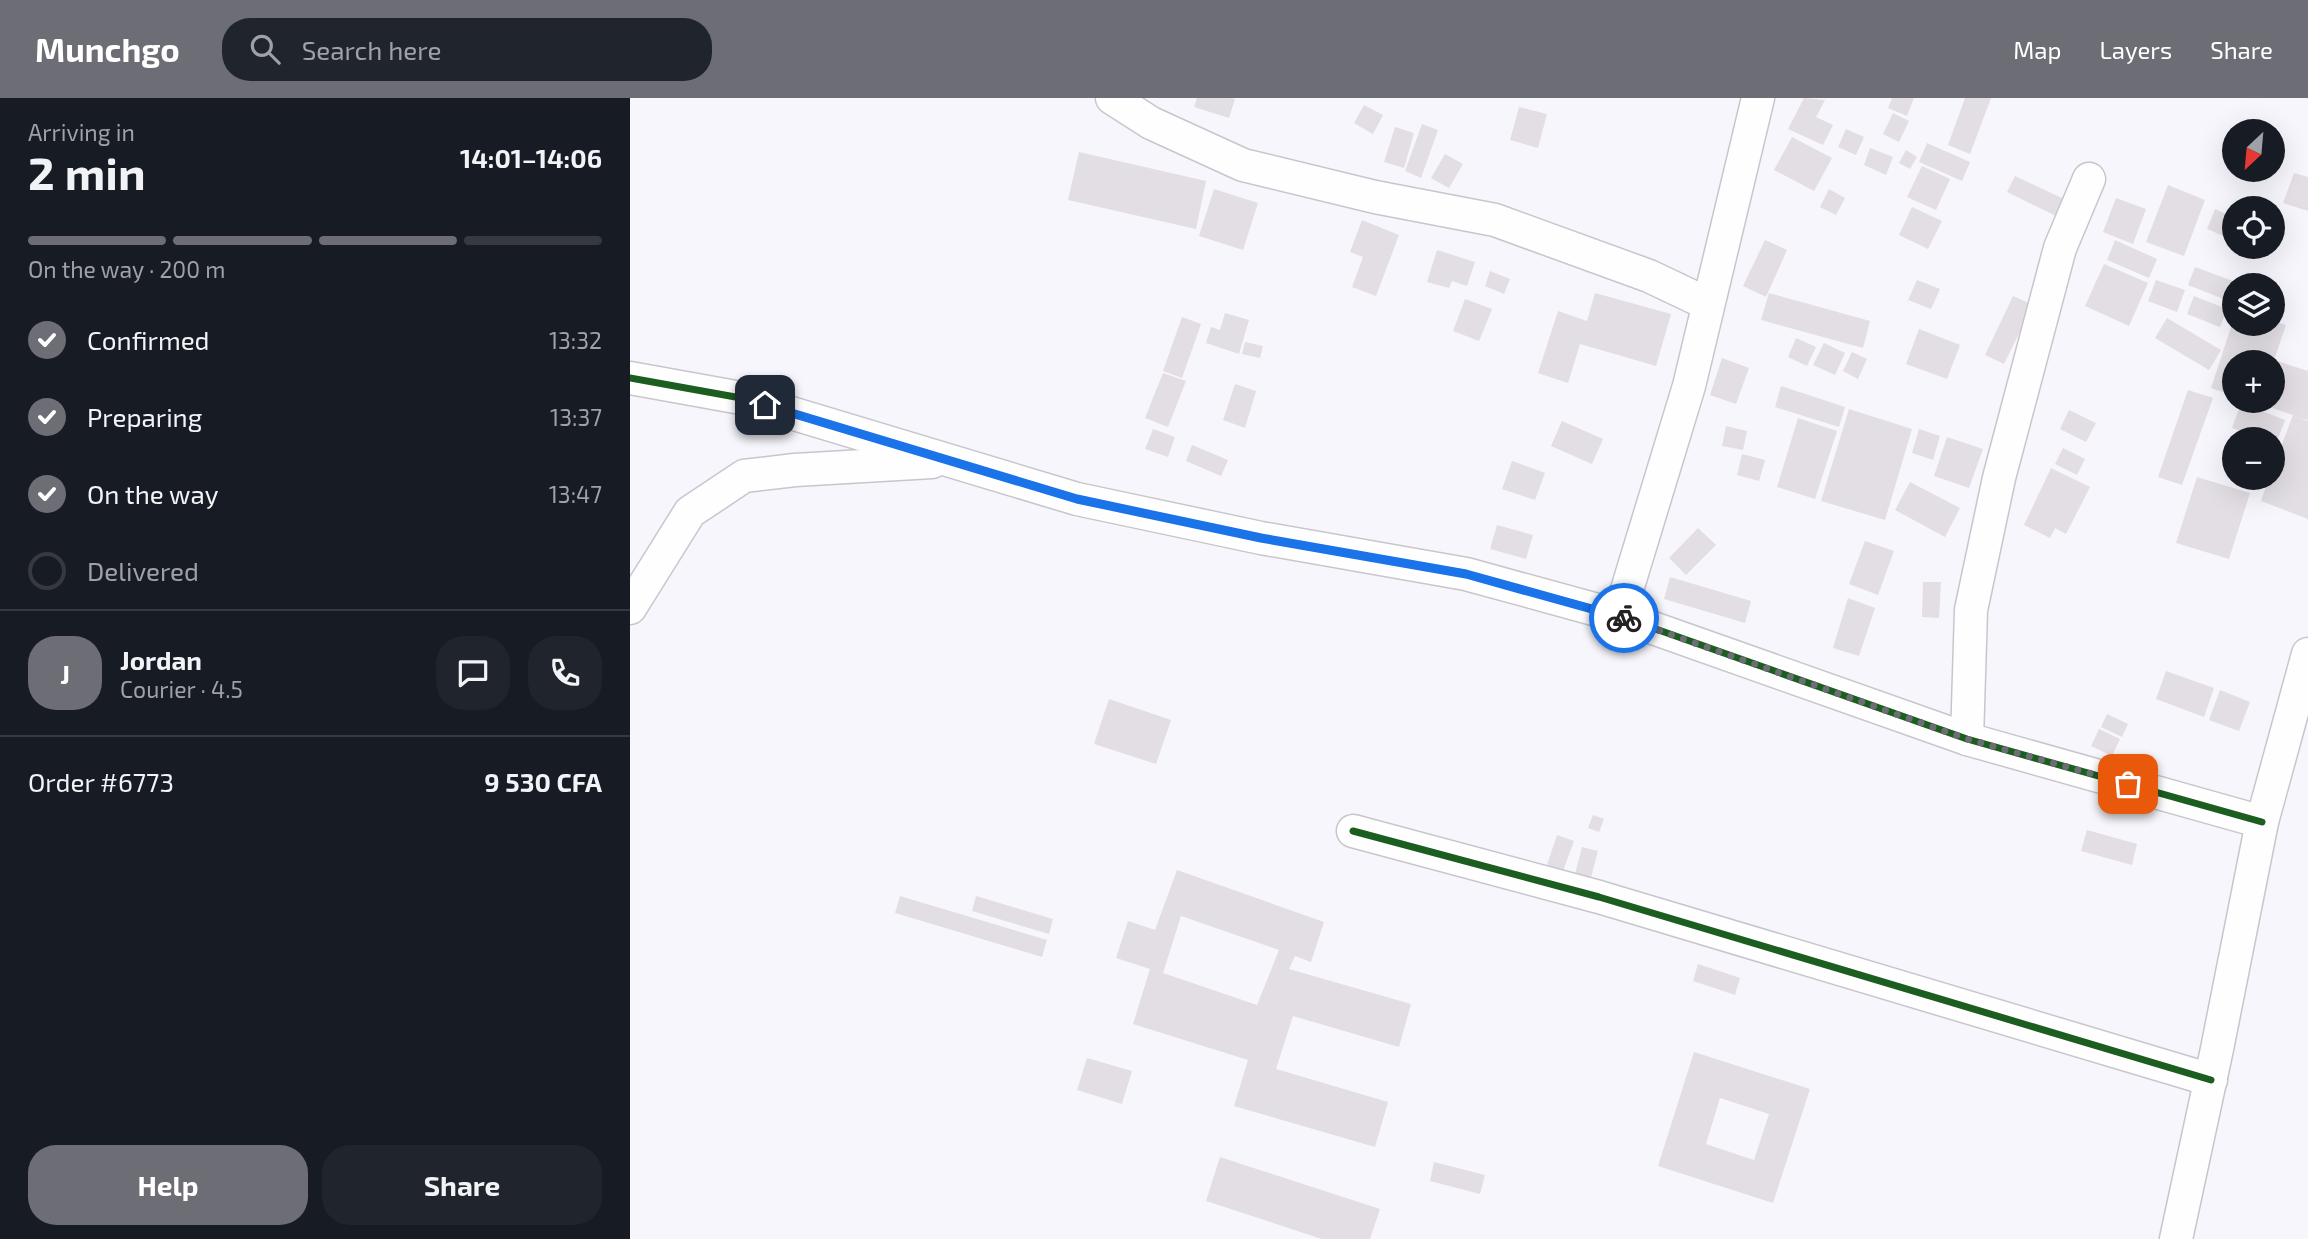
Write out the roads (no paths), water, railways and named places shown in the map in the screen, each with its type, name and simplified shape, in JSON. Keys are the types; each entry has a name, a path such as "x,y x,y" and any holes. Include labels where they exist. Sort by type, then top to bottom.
{"street":[{"path":"1112,98 1151,123 1243,165 1375,197 1495,220 1649,276 1708,304"},
{"path":"1619,616 1689,386 1758,98"},
{"path":"1967,739 1971,610 1998,478 2060,248 2089,178"},
{"path":"630,377 741,398 1077,499 1261,538 1466,574 1619,616 1967,739 2262,822"},
{"path":"630,608 690,512 744,476 795,470 957,461"},
{"path":"2176,1239 2211,1080 2262,822 2308,654"},
{"path":"1353,831 1600,897 2211,1080"}]}
